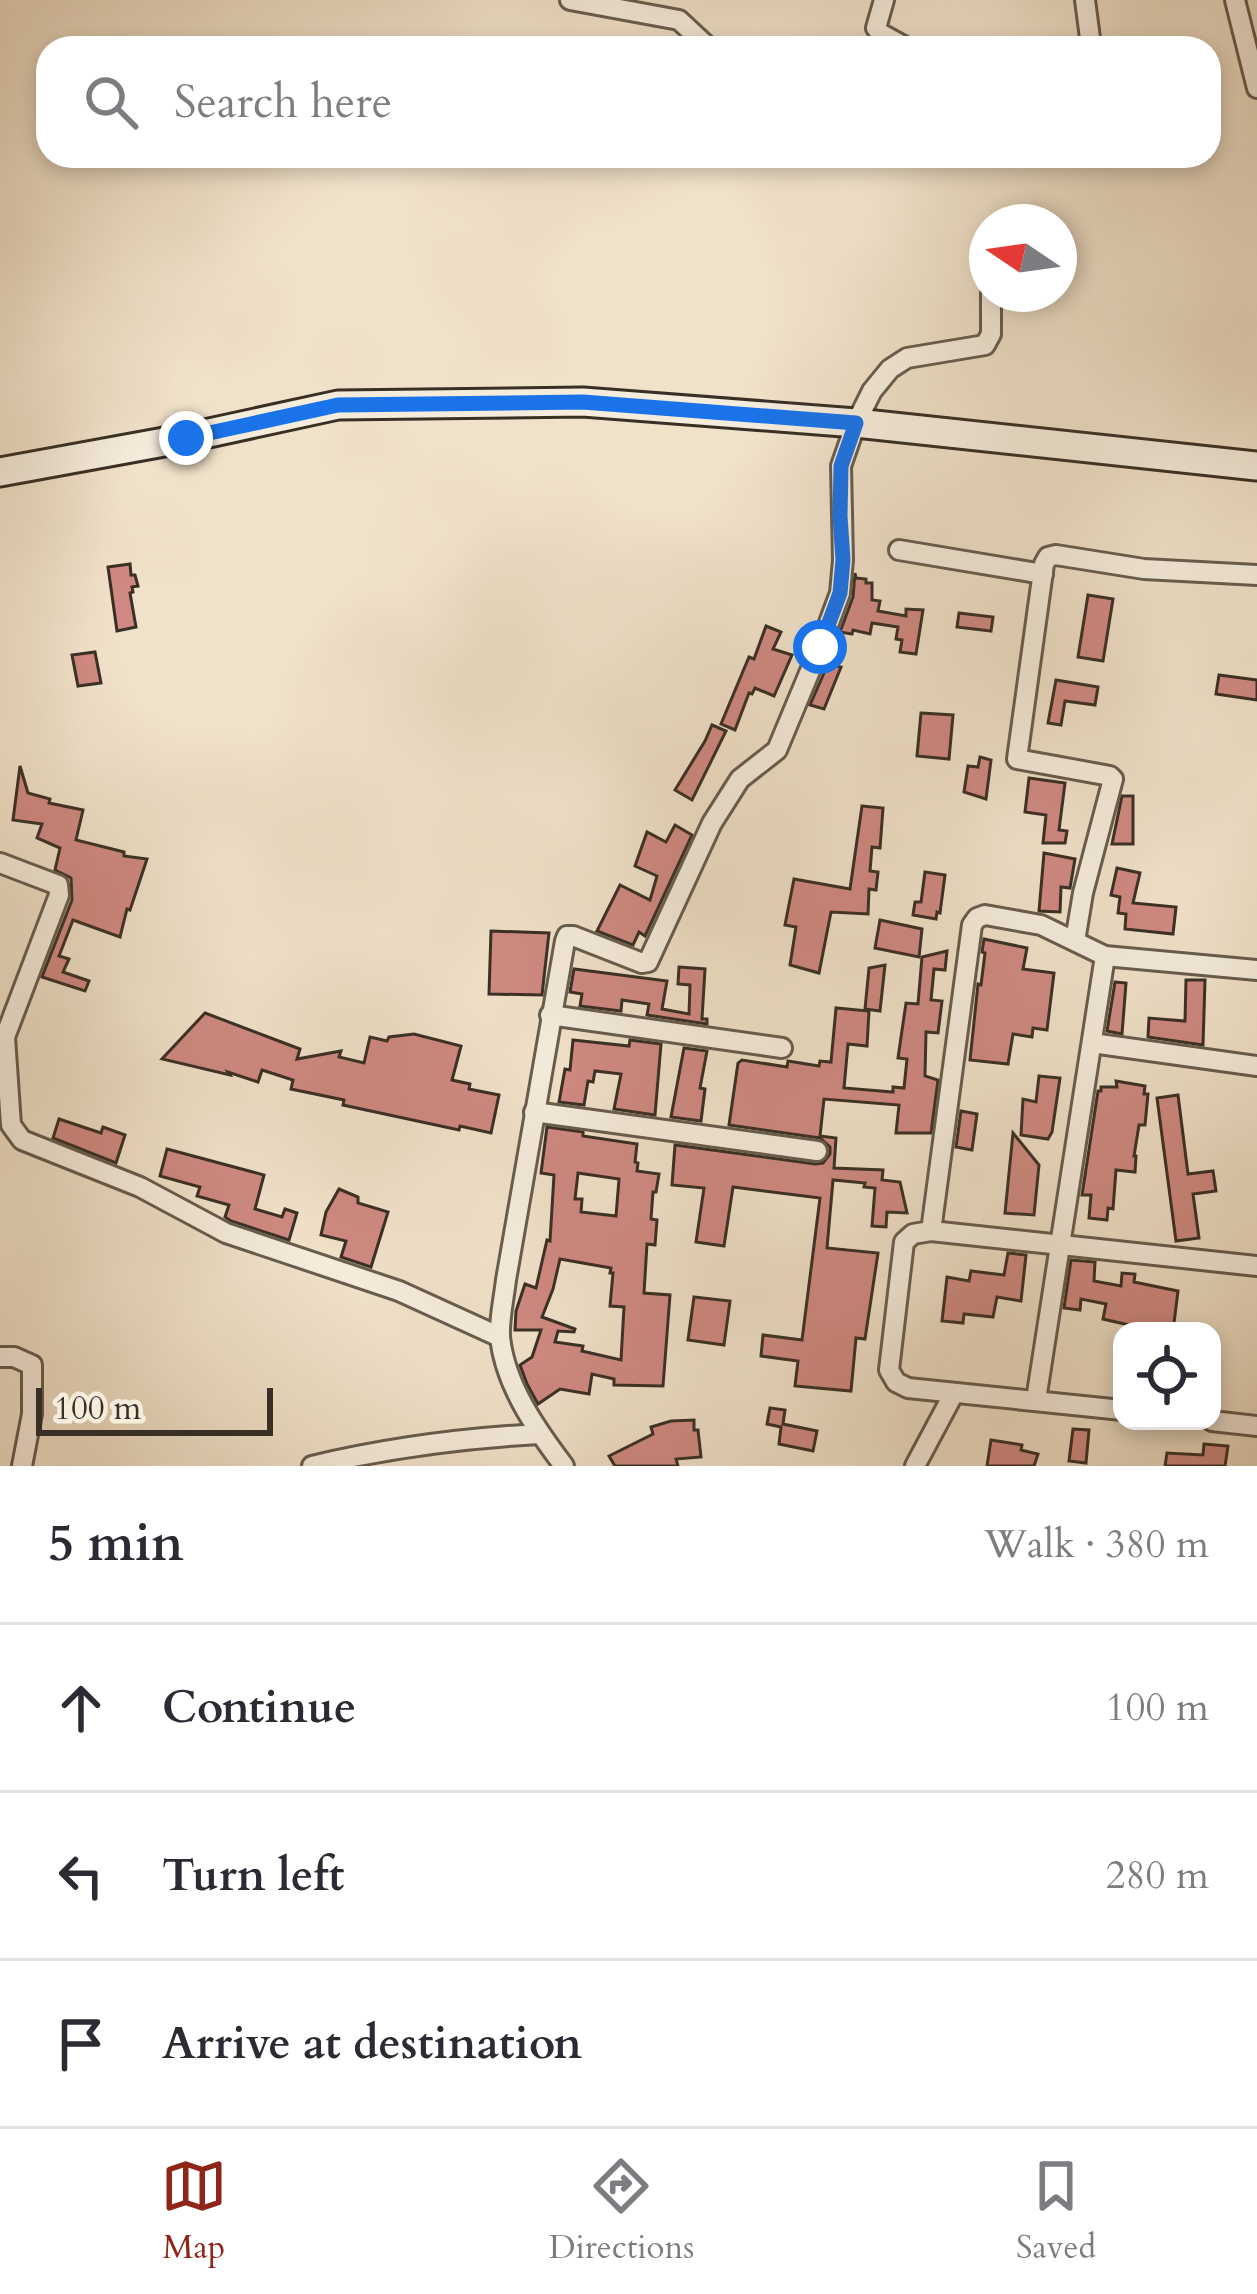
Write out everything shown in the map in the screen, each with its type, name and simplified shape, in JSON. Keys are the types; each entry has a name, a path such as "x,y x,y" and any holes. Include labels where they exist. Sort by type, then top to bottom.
{"street":[{"path":"570,0 680,20 697,36"},
{"path":"884,0 877,28 886,36"},
{"path":"1084,0 1090,36"},
{"path":"1235,0 1257,88"},
{"path":"564,1466 540,1434 511,1380 500,1336 550,1015 568,936 648,962 712,823 740,779 777,750 840,593 841,466 872,392 890,369 908,358 985,345 991,334 991,312"},
{"path":"0,472 338,405 583,402 856,423 1257,466"},
{"path":"899,550 1043,574"},
{"path":"1075,941 1082,893 1113,779 1017,759 1048,556 1257,575"},
{"path":"0,862 50,880 58,886 59,895 3,1038 11,1126 22,1141 140,1187 226,1233 399,1291 500,1336"},
{"path":"931,1231 972,926 977,918 985,915 1041,925 1105,956 1257,970"},
{"path":"1036,1400 1105,956"},
{"path":"550,1015 782,1048"},
{"path":"1092,1043 1257,1066"},
{"path":"534,1112 817,1151"},
{"path":"1113,1409 908,1388 896,1382 890,1370 904,1242 913,1234 931,1231 1257,1266"},
{"path":"0,1357 32,1364 32,1414 22,1466"},
{"path":"915,1466 954,1393"},
{"path":"1221,1422 1257,1426"},
{"path":"312,1466 487,1437 540,1434"}],"building":[{"path":"130,564 138,586 130,593 136,627 117,631 108,567"},
{"path":"855,573 856,578 872,583 872,600 880,601 878,611 906,616 906,609 923,610 916,654 900,652 898,627 872,623 870,634 840,632 853,597"},
{"path":"1088,595 1113,599 1103,661 1078,657"},
{"path":"959,613 993,617 991,631 957,627"},
{"path":"766,626 781,632 773,649 792,655 774,696 755,688 749,693 735,730 721,724"},
{"path":"95,652 101,683 78,686 72,655"},
{"path":"828,664 841,667 824,709 810,705"},
{"path":"1219,675 1257,680 1257,700 1216,694"},
{"path":"1056,680 1098,687 1095,705 1065,701 1061,725 1048,723"},
{"path":"921,713 953,715 949,759 917,756"},
{"path":"712,725 726,731 692,800 675,790"},
{"path":"980,757 991,760 986,799 964,792 968,766 978,767"},
{"path":"20,766 28,793 83,810 76,840 147,859 120,937 73,920 59,956 69,959 63,972 89,981 85,991 42,977 72,900 71,878 55,870 60,848 37,838 42,824 13,820"},
{"path":"1029,778 1065,783 1059,830 1067,831 1065,843 1043,843 1046,815 1025,812"},
{"path":"1122,796 1133,796 1133,844 1112,844"},
{"path":"862,806 883,808 880,848 872,847 870,871 878,872 876,890 869,889 868,914 831,912 819,973 790,965 796,927 785,925 794,879 850,889"},
{"path":"675,825 692,835 645,936 639,932 633,945 597,931 620,885 650,900 657,876 635,866 647,832 666,842"},
{"path":"1044,853 1075,859 1070,888 1061,887 1060,912 1039,911"},
{"path":"1117,868 1140,873 1133,903 1176,907 1173,934 1125,929 1126,914 1118,913 1120,897 1111,895"},
{"path":"925,872 945,875 936,919 913,915 915,902 921,902"},
{"path":"880,920 922,929 919,957 875,948"},
{"path":"491,931 549,933 542,995 489,994"},
{"path":"984,939 1027,948 1023,969 1054,973 1047,1030 1033,1028 1032,1037 1013,1034 1008,1064 970,1060"},
{"path":"947,951 945,970 934,969 931,1000 942,1001 938,1033 926,1032 925,1076 938,1080 931,1133 896,1133 899,1105 824,1099 820,1136 836,1138 834,1168 883,1170 882,1180 900,1182 907,1213 887,1212 886,1227 872,1226 875,1188 833,1180 827,1248 878,1253 865,1339 856,1338 851,1391 795,1386 798,1361 761,1356 763,1335 802,1340 820,1198 733,1187 724,1246 696,1242 704,1188 672,1185 675,1145 823,1163 830,1147 820,1138 729,1125 738,1063 787,1067 788,1061 819,1066 820,1061 831,1062 836,1008 869,1011 867,1046 848,1044 844,1088 893,1092 893,1087 904,1088 907,1059 898,1058 906,1003 918,1004 922,957"},
{"path":"885,965 880,1011 865,1009 869,968"},
{"path":"679,967 705,969 702,1019 707,1024 647,1015 649,1004 622,1000 621,1011 580,1006 582,994 570,992 574,969 667,981 662,1009 689,1014 690,985 678,984"},
{"path":"1186,980 1205,980 1203,1045 1148,1037 1149,1018 1185,1021"},
{"path":"1115,982 1126,983 1122,1034 1107,1031"},
{"path":"205,1013 300,1049 297,1059 341,1051 339,1057 364,1063 370,1037 387,1041 414,1034 461,1046 452,1080 499,1095 491,1133 343,1105 344,1100 291,1089 293,1080 262,1070 258,1082 162,1059"},
{"path":"573,1040 661,1044 655,1115 614,1109 621,1074 595,1071 584,1105 559,1102 565,1069 570,1070"},
{"path":"684,1048 707,1051 700,1088 705,1089 701,1121 671,1117"},
{"path":"1039,1076 1060,1078 1048,1139 1021,1135 1023,1099 1036,1102"},
{"path":"1116,1081 1145,1086 1145,1125 1139,1125 1135,1172 1116,1170 1113,1209 1108,1208 1107,1220 1089,1218 1091,1195 1082,1195 1098,1091 1117,1087"},
{"path":"1178,1095 1188,1174 1213,1171 1216,1191 1193,1194 1199,1238 1176,1241 1157,1098"},
{"path":"961,1111 977,1114 972,1150 956,1147"},
{"path":"59,1119 101,1133 103,1127 125,1135 116,1163 53,1138"},
{"path":"547,1127 637,1144 637,1171 659,1174 651,1219 657,1220 655,1245 647,1244 644,1293 670,1295 663,1386 614,1385 614,1379 592,1374 589,1394 560,1389 538,1404 520,1365 532,1357 541,1330 515,1330 525,1284 536,1288 550,1241 554,1175 541,1173","holes":["578,1173 619,1179 616,1216 581,1212 582,1199 575,1199","560,1259 611,1268 610,1306 624,1307 621,1360 555,1342 558,1331 575,1329 542,1317"]},
{"path":"1013,1133 1039,1165 1034,1215 1005,1213"},
{"path":"167,1149 264,1175 255,1209 282,1217 285,1209 297,1213 289,1240 231,1221 225,1217 229,1205 197,1196 200,1187 160,1176"},
{"path":"339,1189 358,1197 358,1203 388,1212 371,1267 341,1257 346,1241 321,1235 326,1212"},
{"path":"1008,1253 1026,1255 1021,1301 997,1297 993,1317 964,1314 963,1323 942,1321 947,1277 969,1281 971,1271 1004,1275"},
{"path":"1071,1260 1095,1262 1094,1281 1121,1286 1122,1273 1135,1274 1134,1282 1178,1291 1174,1322 1103,1319 1106,1304 1081,1299 1080,1310 1064,1308"},
{"path":"694,1297 730,1301 724,1345 688,1340"},
{"path":"770,1408 785,1410 783,1424 817,1431 813,1451 779,1444 781,1427 767,1424"},
{"path":"694,1420 701,1457 676,1459 678,1466 615,1466 609,1456 653,1434 651,1427"},
{"path":"1073,1429 1089,1430 1086,1463 1069,1461"},
{"path":"991,1440 1022,1445 1021,1450 1038,1454 1034,1466 987,1466"},
{"path":"1204,1444 1228,1446 1225,1466 1165,1466 1167,1453 1203,1455"}],"route":[{"path":"186,438 338,405 583,402 856,423 841,466 840,593 820,647"}]}
